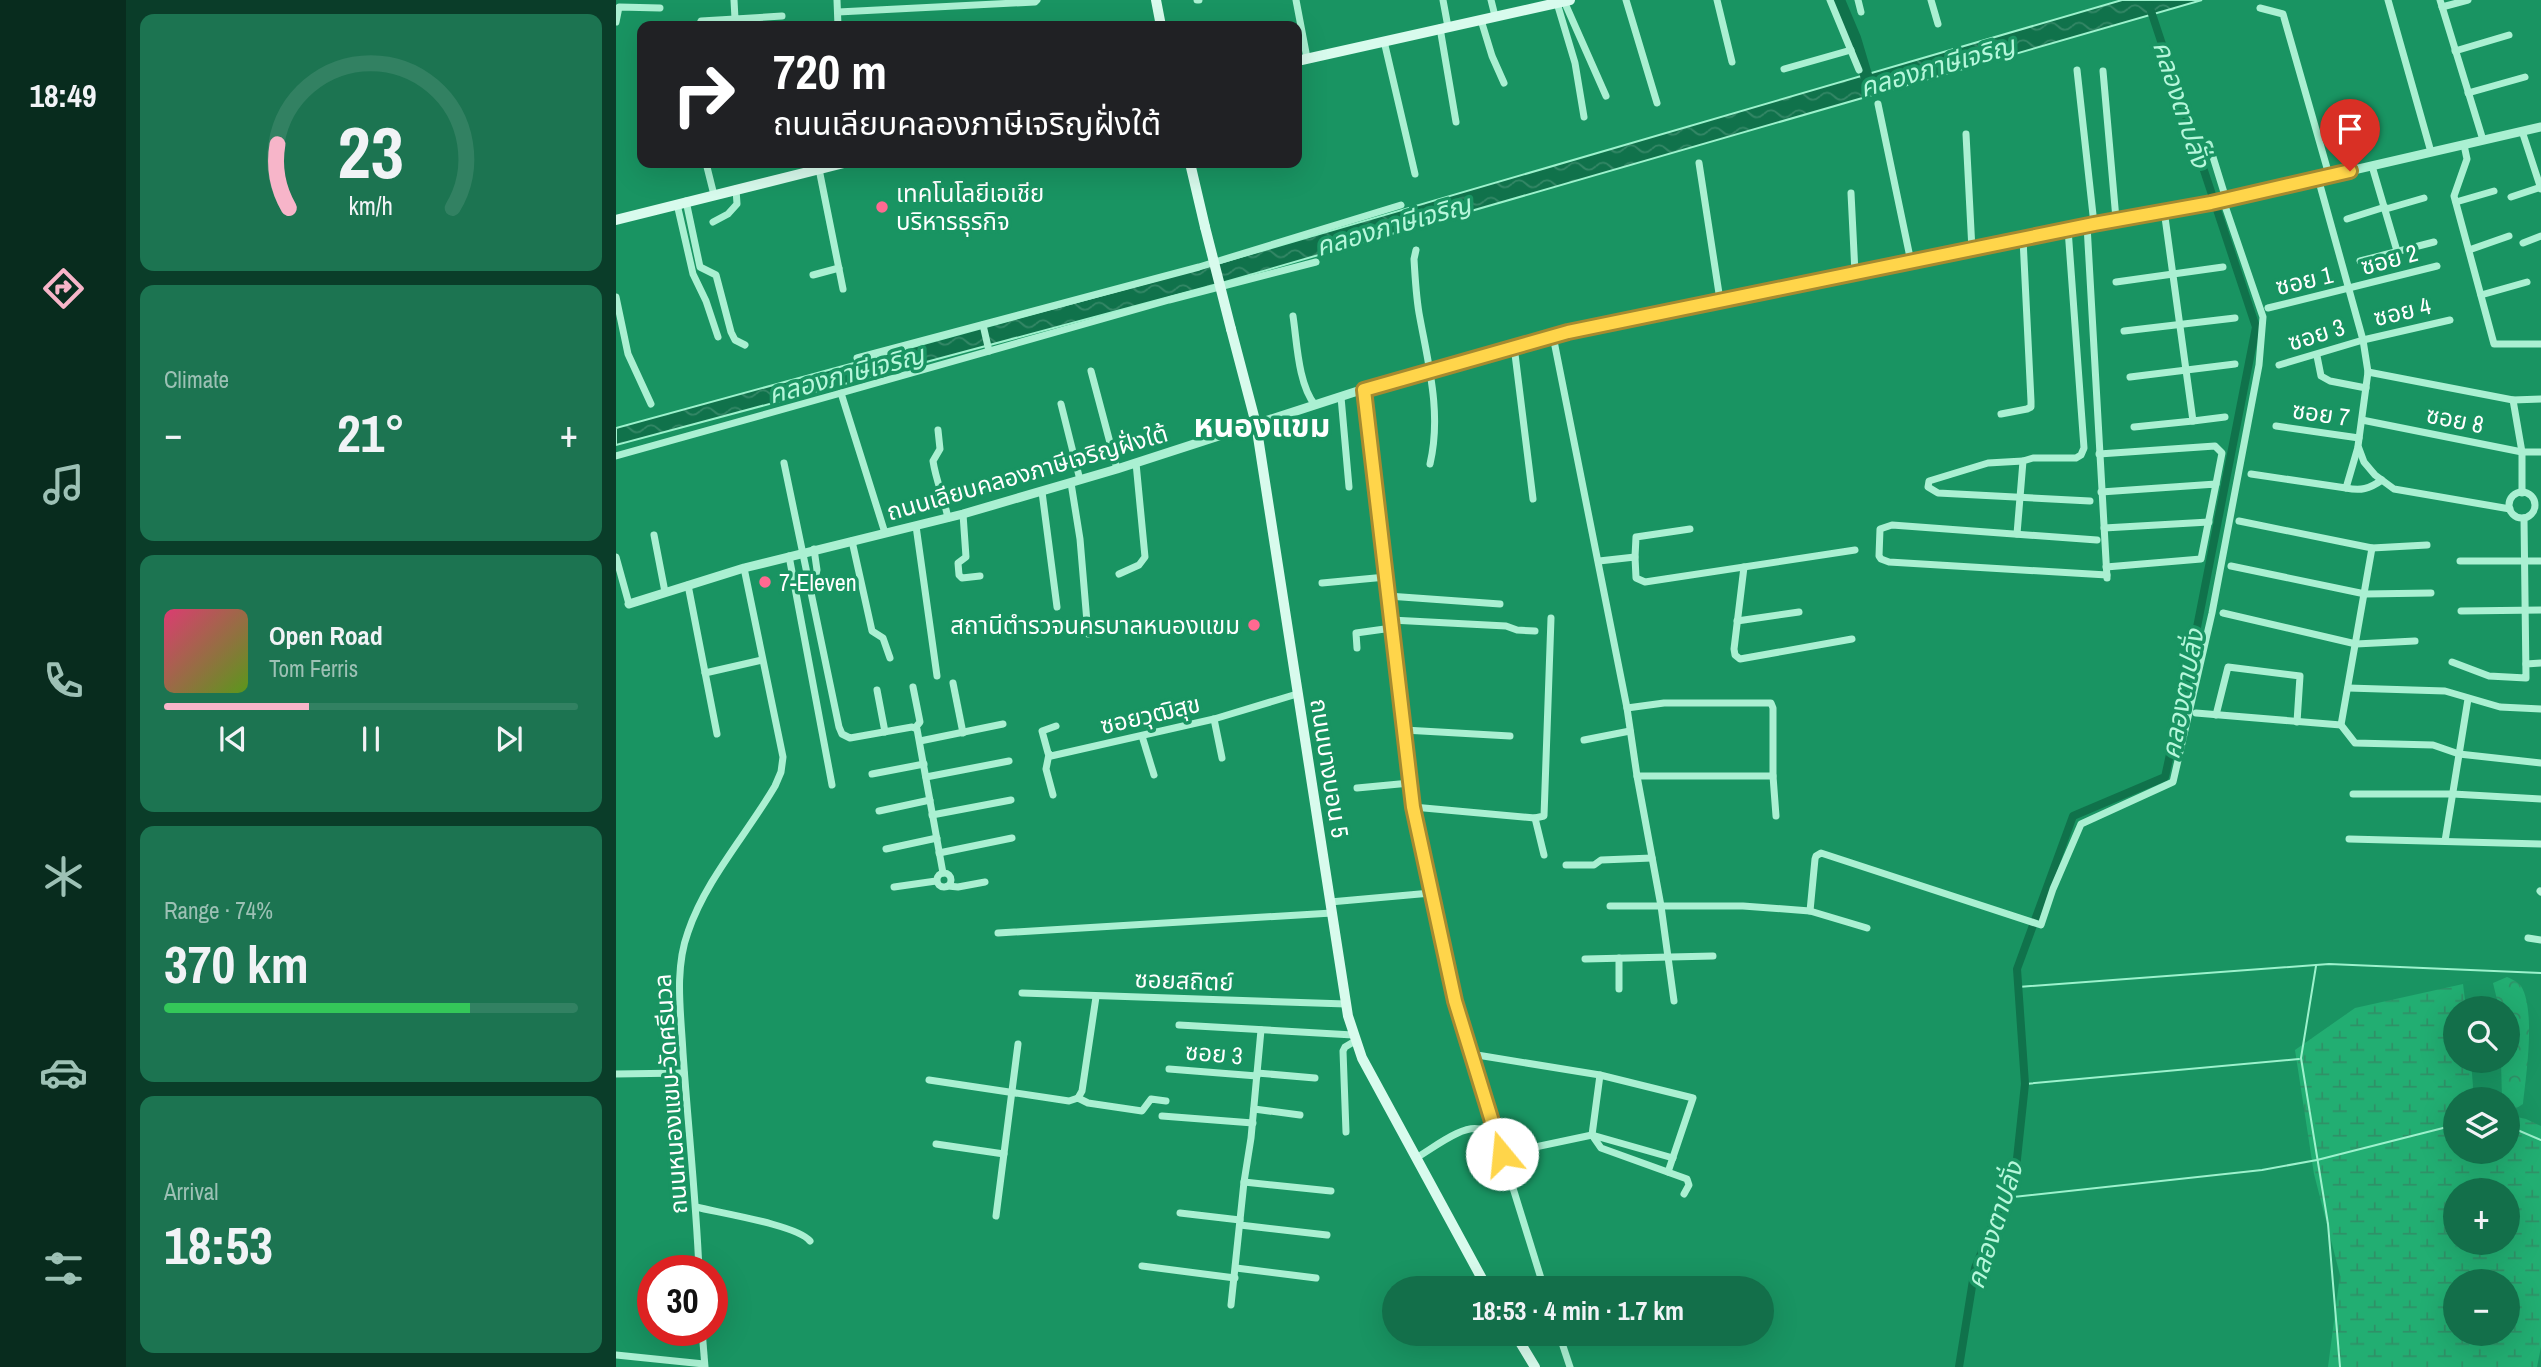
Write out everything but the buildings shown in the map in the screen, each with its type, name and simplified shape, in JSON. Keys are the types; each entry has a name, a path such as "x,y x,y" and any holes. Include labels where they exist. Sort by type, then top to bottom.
{"main road":[{"path":"1156,0 1160,21"},
{"path":"1302,60 1563,1"},
{"path":"616,220 810,168"},
{"name":"ถนนบางบอน 5","path":"1191,168 1256,424 1346,1004 1354,1038 1480,1276"},
{"path":"1522,1346 1535,1367"}],"street":[{"path":"734,0 735,19"},
{"path":"837,0 838,21"},
{"path":"838,12 1037,0"},
{"path":"1296,0 1298,21"},
{"path":"1443,0 1456,122"},
{"path":"1490,0 1495,16"},
{"path":"1626,0 1657,103"},
{"path":"1717,0 1732,62"},
{"path":"1830,0 1859,70"},
{"path":"1858,0 1861,12"},
{"path":"1931,0 1938,24"},
{"path":"2388,0 2431,152"},
{"path":"2468,0 2441,4 2483,140"},
{"path":"1563,1 1606,96"},
{"path":"1563,1 1584,117"},
{"path":"616,22 620,4 660,8"},
{"path":"2260,8 2283,14 2329,176"},
{"path":"701,21 782,16"},
{"path":"1482,20 1492,56 1504,83"},
{"path":"2455,51 2509,35"},
{"path":"1384,41 1415,174"},
{"path":"1784,68 1851,50"},
{"path":"2077,70 2091,225 2099,454 2107,573"},
{"path":"2103,71 2116,219"},
{"path":"2468,93 2525,77"},
{"path":"1878,104 1911,262"},
{"name":"ถนนเลียบคลองภาษีเจริญฝั่งใต้","path":"629,604 744,568 1042,492 1341,397 1553,336 2116,219 2211,203 2541,127"},
{"path":"2511,197 2541,188 2522,131"},
{"path":"1966,134 1972,250"},
{"path":"1810,911 1815,859 1821,853 2035,925 2042,924 2053,889 2081,824 2171,783 2174,779 2212,613 2257,377 2263,331 2261,308 2224,200 2209,144"},
{"path":"2464,145 2467,159 2454,196 2494,344 2541,344"},
{"path":"1699,163 1720,300"},
{"path":"2373,165 2380,198 2397,251"},
{"path":"707,168 714,195"},
{"path":"814,168 843,289"},
{"path":"2318,178 2364,340 2368,372 2359,442 2346,488"},
{"path":"713,222 728,214 737,204 736,189"},
{"path":"2456,202 2494,191"},
{"path":"1851,193 1855,273"},
{"path":"2347,219 2424,198"},
{"path":"682,202 693,274 706,301 718,337"},
{"path":"682,202 700,267 716,275 735,340 745,345"},
{"path":"856,358 1199,267 1401,205"},
{"path":"2164,210 2193,421"},
{"path":"2068,229 2084,448 2081,455 2076,458 2033,458 1988,463 1927,484 1929,489 1938,493 2090,501"},
{"path":"2469,250 2509,236"},
{"path":"2523,243 2541,236"},
{"path":"2001,414 2031,407 2023,239"},
{"path":"2360,261 2434,242"},
{"path":"1416,250 1413,259 1419,315 1431,370 1435,435 1430,464"},
{"path":"616,456 988,349 1316,262"},
{"name":"ซอย 2","path":"2350,289 2437,266"},
{"path":"2116,282 2224,267"},
{"path":"813,275 839,268"},
{"path":"2482,295 2527,282"},
{"name":"ซอย 1","path":"2268,308 2350,289"},
{"path":"616,298 628,354 650,404"},
{"path":"1293,316 1304,383 1307,395 1315,405"},
{"path":"2124,331 2235,318"},
{"name":"ซอย 4","path":"2364,340 2450,320"},
{"path":"983,326 988,349"},
{"path":"1553,336 1627,708 1661,906 1674,1001"},
{"name":"ซอย 3","path":"2279,365 2364,340"},
{"path":"1514,346 1533,499"},
{"path":"2317,356 2322,376 2330,381 2366,388"},
{"path":"2130,377 2235,364"},
{"path":"1091,371 1117,469"},
{"path":"2368,372 2513,400 2541,399"},
{"path":"1364,390 1413,807 1455,1001 1540,1276"},
{"path":"841,393 885,533"},
{"path":"1341,397 1349,487"},
{"path":"2513,400 2522,452 2522,493"},
{"path":"1061,404 1075,482 1088,634"},
{"path":"2134,427 2225,417"},
{"name":"ซอย 8","path":"2362,420 2522,452 2541,452"},
{"name":"ซอย 7","path":"2276,426 2359,442"},
{"path":"938,430 940,449 933,461 948,518"},
{"path":"2359,442 2364,462 2394,489 2510,509"},
{"path":"2098,540 1886,526 1879,533 1879,555 1881,559 1889,562 2107,573 2198,561 2203,557 2222,453 2215,446 2099,454"},
{"path":"2017,534 2023,461"},
{"path":"784,463 809,551 812,592 842,734 850,738 916,727 920,722 913,687"},
{"path":"1119,574 1139,565 1145,557 1136,463"},
{"path":"2251,474 2359,490 2382,480"},
{"path":"2102,492 2216,484"},
{"path":"1042,492 1057,607"},
{"path":"2522,493 2533,499 2538,508 2524,518 2514,515 2510,509 2511,499 2522,493"},
{"path":"963,514 966,557 958,563 959,575 962,578 980,576"},
{"path":"2452,662 2489,676 2526,678 2524,518"},
{"path":"2239,521 2372,548 2427,545"},
{"path":"2104,528 2209,523"},
{"path":"916,526 937,677"},
{"path":"1690,529 1636,537 1636,579 1645,582 1855,550"},
{"path":"653,535 665,592"},
{"path":"852,541 872,631 883,638 890,658"},
{"path":"2341,725 2372,548"},
{"path":"616,556 629,604"},
{"path":"789,556 832,785"},
{"path":"1599,561 1635,557"},
{"path":"2460,561 2541,561"},
{"path":"2231,566 2365,594 2431,593"},
{"name":"ถนนหนองแขม-วัดศรีนวล","path":"698,1255 684,1073 680,966 688,930 708,889 759,812 781,772 783,757 744,568"},
{"path":"1744,568 1734,649 1740,659 1853,639"},
{"path":"1322,583 1386,577"},
{"path":"688,585 717,734"},
{"path":"1388,596 1500,604"},
{"path":"2460,611 2541,610"},
{"path":"1737,621 1799,612"},
{"path":"2223,612 2356,644 2415,641"},
{"path":"1413,807 1535,818 1541,818 1545,813 1551,618"},
{"path":"1357,648 1356,633 1391,624 1506,626 1535,631"},
{"path":"705,673 762,660"},
{"path":"2526,664 2541,663"},
{"path":"2216,715 2228,667 2300,676 2297,722"},
{"path":"953,683 963,733"},
{"path":"2348,688 2445,691 2500,707 2541,709"},
{"path":"877,690 885,732"},
{"name":"ซอยวุฒิสุข","path":"1049,754 1057,756 1214,719 1297,694"},
{"path":"2445,841 2468,699"},
{"path":"1627,708 1664,703 1771,703 1776,816"},
{"path":"2196,713 2341,725 2355,743 2433,745 2459,754 2541,763"},
{"path":"1214,719 1222,758"},
{"path":"920,741 1003,724"},
{"path":"1053,795 1046,769 1049,754 1042,731 1056,726"},
{"path":"916,727 943,873"},
{"path":"1404,730 1510,736"},
{"path":"1584,740 1630,731"},
{"path":"1142,736 1154,775"},
{"path":"926,777 1009,761"},
{"path":"872,774 924,764"},
{"path":"1637,776 1773,776"},
{"path":"1357,788 1410,783"},
{"path":"2353,794 2453,794 2541,799"},
{"path":"879,811 930,800"},
{"path":"932,815 1011,800"},
{"path":"1535,818 1544,856"},
{"path":"886,849 937,838"},
{"path":"939,853 1012,838"},
{"path":"2349,839 2541,844"},
{"path":"1566,865 1594,865 1601,860 1652,858"},
{"path":"936,881 938,875 943,873 950,876 948,886"},
{"path":"936,881 941,887 985,882"},
{"path":"894,887 936,881"},
{"path":"998,933 1331,907 1431,894"},
{"path":"1610,906 1743,906 1810,911 1867,928"},
{"path":"2528,938 2541,940"},
{"path":"1585,959 1713,956"},
{"path":"1619,958 1619,989"},
{"name":"ซอยสถิตย์","path":"1022,993 1346,1004"},
{"path":"929,1080 1069,1101 1078,1098 1082,1091 1096,997"},
{"path":"1179,1025 1354,1038"},
{"path":"1231,1305 1253,1123 1261,1030"},
{"path":"1346,1132 1343,1051 1354,1038"},
{"path":"996,1216 1018,1044"},
{"path":"1471,1054 1601,1075 1693,1098 1668,1172"},
{"name":"ซอย 3","path":"1169,1069 1315,1078"},
{"path":"616,1074 684,1073"},
{"path":"1601,1075 1592,1135 1601,1148 1687,1179 1689,1185 1684,1194"},
{"path":"1078,1098 1088,1103 1142,1111 1151,1099 1166,1101"},
{"path":"1254,1109 1300,1115"},
{"path":"1162,1116 1253,1123"},
{"path":"1416,1158 1465,1129 1482,1130"},
{"path":"1502,1154 1592,1135 1673,1158"},
{"path":"936,1144 1004,1154"},
{"path":"1244,1182 1331,1191"},
{"path":"696,1207 800,1233 810,1241"},
{"path":"1180,1213 1327,1235"},
{"path":"1142,1266 1235,1278"},
{"path":"1236,1268 1316,1278"},
{"path":"616,1355 704,1366 703,1346"},
{"path":"1563,1346 1570,1367"}],"green space":[{"path":"2507,977 2521,986 2526,997 2529,1044 2523,1104 2520,1106 2520,1087 2502,1087 2501,1073 2520,1073 2520,996 2496,996 2493,983"},
{"path":"2463,984 2464,996 2443,996 2443,1073 2472,1073 2473,1087 2443,1087 2443,1164 2520,1164 2520,1118 2541,1126 2541,1347 2537,1367 2328,1367 2340,1275 2314,1174 2295,1050 2355,1008"}],"water":[{"name":"คลองภาษีเจริญ","path":"2122,0 2202,0 1225,282 616,445 616,428 1220,263"}],"waterway":[{"name":"คลองภาษีเจริญ","path":"1839,0 1855,38 1869,85"},
{"name":"คลองตาปลั่ง","path":"1959,1367 1975,1268 2016,1168 2025,1084 2017,969 2073,816 2165,777 2256,327 2149,5"},
{"path":"2018,987 2329,964 2541,973"},
{"path":"2316,966 2301,1058 2328,1224 2340,1367"},
{"path":"2025,1084 2299,1059"},
{"path":"2004,1198 2262,1170 2317,1160 2443,1128"},
{"path":"2520,1131 2541,1140"}],"place":[{"name":"เทคโนโลยีเอเชีย บริหารธุรกิจ","path":"882,207"},
{"name":"7-Eleven","path":"765,582"},
{"name":"สถานีตำรวจนครบาลหนองแขม","path":"1254,625"}],"district":[{"name":"หนองแขม","path":"1262,425"}],"route":[{"path":"1502,1154 1455,1001 1413,807 1364,390 1568,332 2178,207 2211,203 2350,171"}]}
